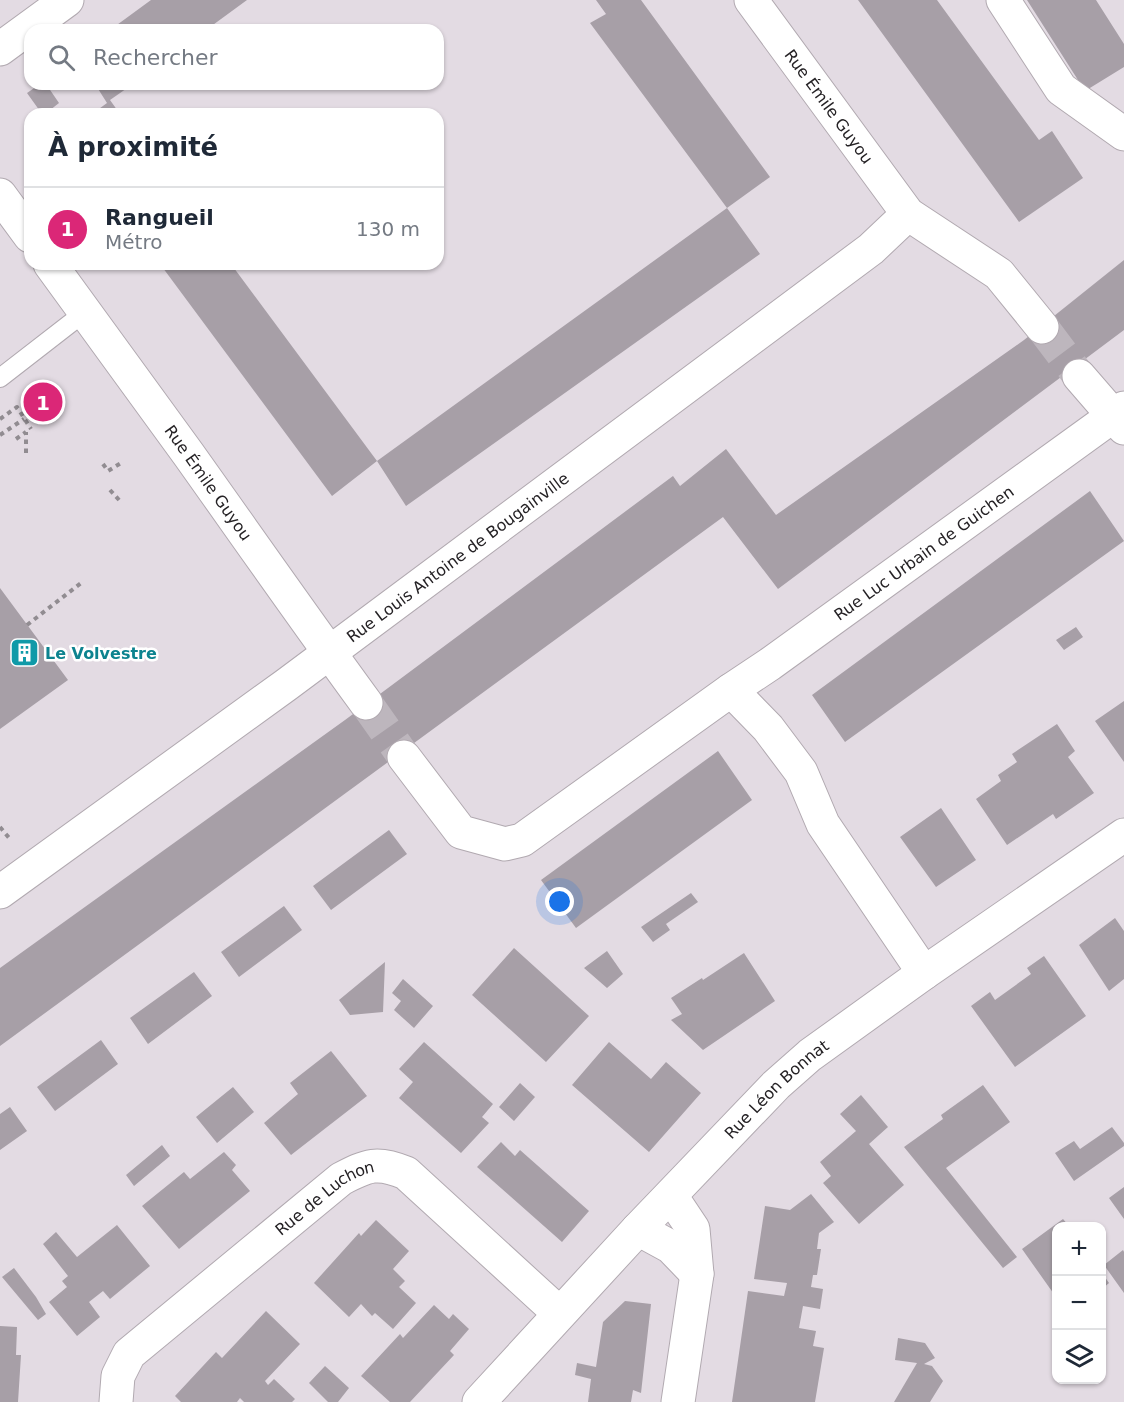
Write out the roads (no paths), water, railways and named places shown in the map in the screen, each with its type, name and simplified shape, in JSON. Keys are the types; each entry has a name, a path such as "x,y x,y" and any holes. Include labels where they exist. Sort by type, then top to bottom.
{"street":[{"path":"34,24 67,0"},
{"name":"Rue Émile Guyou","path":"751,0 908,214"},
{"path":"1003,0 1061,89 1124,134"},
{"path":"0,49 24,31"},
{"path":"0,195 24,228"},
{"path":"908,214 999,274 1042,327"},
{"name":"Rue Louis Antoine de Bougainville","path":"0,892 286,685 327,652 871,249 908,214"},
{"name":"Rue Émile Guyou","path":"54,270 245,532 327,652 366,703"},
{"name":"Rue Luc Urbain de Guichen","path":"404,757 461,832 505,844 522,840 770,664 1078,439 1121,417 1079,376"},
{"path":"731,690 768,728 801,772 823,824 924,973"},
{"name":"Rue Léon Bonnat","path":"479,1402 638,1229 776,1085 810,1055 1124,835"},
{"name":"Rue de Luchon","path":"116,1402 118,1376 129,1354 341,1179 363,1167 387,1166 406,1173 559,1313"},
{"path":"671,1196 693,1228 697,1274 678,1402"},
{"path":"638,1229 672,1247 697,1274"}],"lane":[{"path":"0,378 85,312"}],"tunnel":[{"path":"1042,327 1079,376"},
{"path":"366,703 404,757"}],"place":[{"name":"Rangueil","path":"43,402"},
{"name":"Le Volvestre","path":"24,653"}]}
